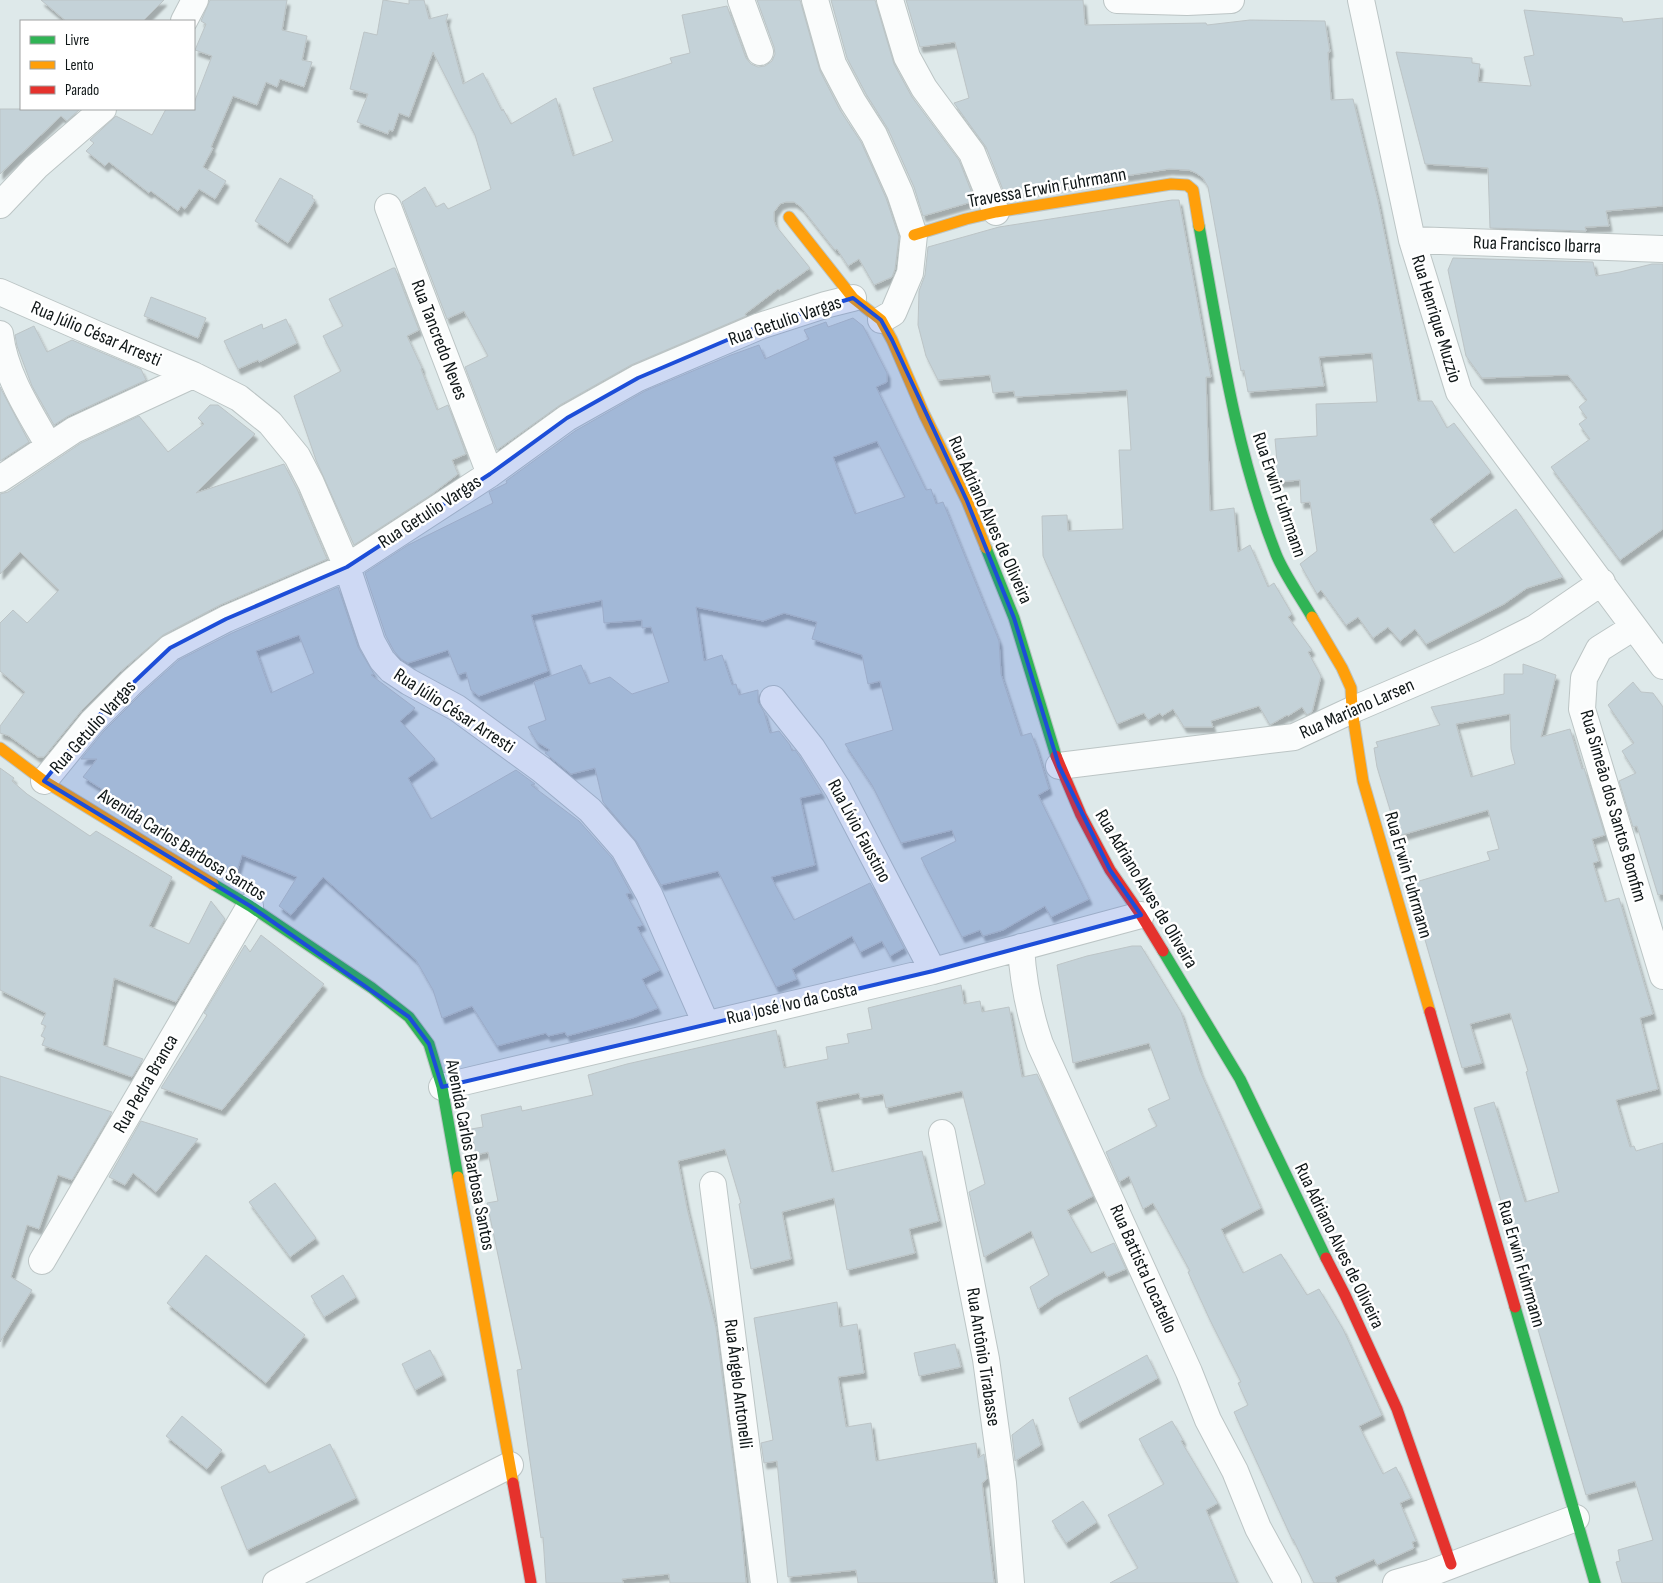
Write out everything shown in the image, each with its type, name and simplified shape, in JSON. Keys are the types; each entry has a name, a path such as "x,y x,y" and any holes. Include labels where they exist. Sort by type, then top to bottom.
{"street":[{"path":"185,20 195,0"},
{"path":"741,0 760,52"},
{"path":"815,0 834,64 853,102 874,135 900,193 914,235 910,273 893,313 881,320"},
{"path":"890,0 907,57 924,88 972,153 996,212"},
{"path":"1117,0 1187,2 1231,0"},
{"name":"Rua Henrique Muzzio","path":"1362,0 1412,240 1459,392 1663,666"},
{"path":"0,205 36,167 102,110"},
{"name":"Travessa Erwin Fuhrmann","path":"914,235 996,212 1171,184 1187,185"},
{"name":"Rua Erwin Fuhrmann","path":"1187,185 1193,190 1231,402 1249,470 1278,556 1342,668 1351,688 1352,710 1363,781 1595,1583"},
{"name":"Rua Tancredo Neves","path":"388,207 490,474"},
{"name":"Rua Adriano Alves de Oliveira","path":"789,217 853,298 881,320 892,340 924,414 966,501 1014,618 1059,766 1081,815 1110,870 1141,915 1240,1079 1313,1234 1345,1295 1397,1409 1435,1573"},
{"name":"Rua Francisco Ibarra","path":"1412,240 1663,249"},
{"name":"Rua Júlio César Arresti","path":"0,292 193,375 239,398 270,423 297,456 311,483 346,567 372,642 382,660 391,670 409,682 457,708 542,770 590,810 624,849 649,894 706,1024"},
{"name":"Rua Getulio Vargas","path":"44,781 92,722 170,648 226,619 346,567 490,474 567,418 638,378 760,326 853,298"},
{"path":"0,334 7,364 18,390 49,446"},
{"name":"Rua Júlio César Arresti","path":"0,479 49,446 92,421 193,375"},
{"name":"Rua Mariano Larsen","path":"1059,766 1294,737 1485,653 1535,628 1602,582"},
{"name":"Rua Simeão dos Santos Bomfim","path":"1634,627 1600,649 1584,678 1582,709 1663,976"},
{"name":"Rua Lívio Faustino","path":"773,699 812,748 838,789 934,972"},
{"name":"Avenida Carlos Barbosa Santos","path":"0,748 44,781 250,906 372,988 408,1017 429,1044 442,1087 530,1583"},
{"name":"Rua Pedra Branca","path":"42,1261 250,906"},
{"name":"Rua José Ivo da Costa","path":"442,1087 934,972 1141,915"},
{"name":"Rua Battista Locatello","path":"1021,948 1030,1017 1040,1044 1186,1364 1208,1420 1234,1472 1258,1528 1288,1583"},
{"name":"Rua Antônio Tirabasse","path":"942,1133 986,1358 1003,1483 1011,1583"},
{"name":"Rua Ângelo Antonelli","path":"713,1185 764,1583"},
{"path":"276,1583 510,1465"},
{"path":"1396,1583 1435,1573 1576,1518"}],"highlighted area":[{"path":"853,298 881,320 892,340 967,501 1014,618 1059,766 1110,870 1141,915 933,971 442,1087 429,1044 409,1017 250,906 44,781 92,722 170,648 226,619 347,567 490,474 567,418 638,378 760,326"}],"building":[{"path":"41,0 164,0 144,20 65,20"},
{"path":"210,0 287,0 282,30 307,36 302,60 312,62 304,87 280,79 277,87 266,82 257,105 233,96 211,147 213,148 203,167 226,181 215,199 199,189 185,209 181,206 178,211 151,191 149,193 109,162 105,166 86,151 94,143 90,140 116,116 152,135 165,110 195,110 195,100 212,56 195,50 206,24 201,21"},
{"path":"383,0 409,4 409,0 424,0 429,19 448,14 446,21 463,84 483,73 502,111 503,109 511,124 556,98 573,156 613,141 593,88 672,63 670,58 690,53 682,15 727,6 746,58 751,64 758,67 765,66 772,61 775,54 757,0 800,0 820,71 840,110 861,142 886,198 899,237 895,269 892,277 874,285 859,259 848,266 837,249 835,250 801,207 794,202 780,204 774,212 776,226 810,268 778,289 745,314 746,316 631,365 560,405 497,450 465,367 488,356 464,311 447,319 402,202 425,187 436,207 444,203 448,209 491,189 475,135 433,52 409,117 399,113 393,131 389,130 388,134 357,122 368,94 350,89 364,32 377,35"},
{"path":"831,0 875,0 894,64 912,97 959,160 975,201 923,216 914,187 888,129 866,94 847,58"},
{"path":"906,0 1083,0 1085,25 1206,23 1207,25 1250,20 1325,21 1330,52 1328,52 1331,100 1353,99 1378,201 1418,401 1432,401 1447,428 1454,423 1491,472 1430,519 1454,553 1516,509 1563,577 1527,588 1504,604 1426,644 1415,629 1400,641 1388,627 1373,638 1358,617 1346,625 1321,590 1317,594 1300,564 1317,551 1310,502 1301,503 1300,480 1278,482 1275,462 1277,462 1275,439 1317,436 1316,404 1377,402 1372,353 1319,357 1324,386 1248,392 1244,370 1241,371 1208,187 1203,178 1189,170 1169,169 1005,195 986,147 954,103 969,98 955,42 920,47"},
{"path":"1524,10 1622,18 1623,22 1663,18 1663,206 1606,211 1609,226 1585,227 1586,231 1490,228 1488,168 1425,164 1396,52 1472,58 1472,63 1480,64 1478,82 1531,86 1524,57 1534,55"},
{"path":"0,109 79,110 67,121 61,116 0,174"},
{"path":"280,178 313,196 312,198 315,200 288,243 255,221"},
{"path":"1179,200 1211,377 1206,377 1210,511 1234,508 1238,552 1250,545 1268,587 1274,583 1292,614 1288,617 1312,650 1308,652 1321,676 1312,712 1307,715 1302,707 1270,725 1259,706 1211,721 1213,727 1184,727 1173,709 1162,716 1160,713 1148,720 1144,713 1117,724 1043,556 1042,516 1067,515 1068,531 1123,529 1119,450 1131,450 1127,390 1015,397 1014,391 993,393 990,375 938,380 926,356 918,325 919,291 925,275 928,247 999,227"},
{"path":"1453,258 1593,262 1596,276 1652,264 1663,264 1663,529 1620,560 1551,467 1590,439 1579,424 1587,418 1579,407 1587,400 1568,375 1482,378 1466,356 1448,270"},
{"path":"395,268 419,330 407,336 422,368 437,410 448,405 466,454 452,460 458,474 432,494 354,545 316,460 294,396 341,371 323,336 343,326 329,299"},
{"path":"151,297 206,318 198,338 144,316"},
{"path":"853,318 863,326 887,373 887,382 876,387 926,490 931,489 936,504 943,502 999,641 1001,674 1021,736 1031,733 1036,746 1049,789 1038,795 1089,899 1051,917 1045,906 1003,930 983,936 980,930 962,937 921,858 956,841 952,830 901,843 872,785 845,744 893,730 880,681 868,684 862,655 812,639 817,622 784,613 763,621 696,607 704,661 722,655 732,685 736,684 739,695 758,690 758,702 764,712 770,733 779,731 790,745 792,751 795,750 800,757 822,793 800,798 815,865 771,877 794,920 870,883 904,948 890,956 882,941 860,952 852,936 792,969 797,979 776,987 718,871 661,885 637,842 603,802 595,768 571,774 545,753 550,750 537,742 528,727 546,720 534,682 581,665 589,684 610,677 632,694 669,682 651,627 642,628 642,620 604,623 602,600 531,615 548,671 479,696 471,690 466,672 458,675 448,650 408,663 401,659 386,636 365,573 408,545 493,503 489,492 507,483 506,481 575,431 645,391 759,345 765,359 809,339 804,330 826,322 828,327","holes":["877,441 905,497 855,514 833,457"]},
{"path":"286,319 297,343 259,362 258,360 238,369 224,341 262,324 263,329"},
{"path":"34,326 47,352 72,340 141,369 146,380 68,416 54,425 32,386 17,346 15,335"},
{"path":"0,387 29,442 0,461"},
{"path":"210,405 218,405 255,434 196,493 284,464 297,489 327,559 220,605 163,635 121,671 81,711 44,757 38,757 9,736 0,733 0,726 25,692 0,671 0,623 13,610 27,623 59,590 20,552 0,574 0,494 8,492 81,443 139,416 168,452 204,424 198,418"},
{"path":"338,587 358,647 374,674 371,675 415,708 400,721 435,759 408,778 431,819 516,770 535,784 531,785 579,821 612,858 631,893 626,894 643,925 637,927 660,970 642,979 658,1008 633,1018 567,1036 565,1032 548,1036 546,1033 497,1046 472,1006 442,1018 433,990 416,960 323,877 291,915 279,906 297,877 242,855 236,874 174,835 172,838 153,827 157,831 121,810 127,805 83,777 97,759 81,759 103,732 142,693 179,660 232,633","holes":["299,635 314,673 271,693 256,651"]},
{"path":"1523,664 1556,675 1541,737 1570,729 1605,835 1592,839 1599,861 1593,863 1605,902 1619,898 1653,1014 1640,1018 1658,1089 1616,1100 1630,1147 1634,1146 1636,1151 1663,1143 1663,1583 1622,1583 1616,1562 1620,1561 1618,1550 1653,1540 1635,1481 1586,1495 1474,1108 1494,1102 1525,1202 1559,1192 1526,1072 1528,1071 1510,1013 1470,1024 1482,1063 1462,1068 1409,884 1490,860 1487,852 1499,849 1488,810 1398,836 1377,767 1374,748 1378,747 1376,742 1440,725 1431,707 1504,694 1504,674 1523,674","holes":["1510,714 1511,749 1515,764 1471,777 1456,724"]},
{"path":"1633,682 1641,692 1653,693 1663,707 1663,894 1658,895 1637,826 1633,827 1619,781 1636,773 1622,751 1634,743 1608,705"},
{"path":"0,768 14,778 12,781 27,794 90,836 96,831 172,877 149,926 189,944 211,901 225,919 176,1002 114,978 103,1045 143,1059 132,1077 42,1045 45,1038 41,1036 46,1026 41,1024 46,1013 0,990"},
{"path":"261,935 324,984 222,1110 161,1088 207,1015 204,1013 245,945 250,952"},
{"path":"1132,946 1141,946 1181,1012 1200,1071 1261,1208 1221,1229 1243,1273 1281,1254 1307,1295 1319,1289 1343,1329 1382,1415 1359,1426 1383,1474 1396,1467 1411,1498 1400,1503 1416,1541 1412,1542 1414,1548 1377,1565 1374,1559 1335,1577 1337,1583 1314,1583 1234,1412 1248,1405 1238,1383 1241,1382 1210,1320 1188,1272 1190,1271 1153,1203 1143,1209 1129,1176 1119,1182 1106,1152 1157,1126 1148,1109 1170,1099 1149,1043 1073,1063 1057,965"},
{"path":"961,985 964,1004 980,1001 982,1012 1009,1007 1022,1077 1037,1074 1093,1196 1067,1210 1091,1253 1114,1243 1126,1269 1107,1277 1104,1271 1055,1297 1038,1309 1030,1287 1049,1275 1031,1231 984,1257 969,1192 985,1184 962,1091 886,1108 883,1094 860,1098 859,1093 816,1102 832,1172 922,1151 939,1221 909,1229 915,1253 847,1270 834,1198 782,1212 791,1259 751,1269 739,1204 741,1203 725,1149 678,1161 687,1208 716,1328 740,1513 746,1583 670,1583 669,1574 622,1579 623,1583 546,1583 543,1537 541,1538 517,1370 522,1369 487,1203 498,1201 488,1152 476,1155 471,1129 483,1127 481,1115 521,1106 522,1111 593,1095 588,1075 627,1064 776,1030 784,1068 828,1059 826,1047 849,1043 847,1034 872,1029 868,1008"},
{"path":"0,1076 112,1112 72,1180 58,1175 39,1229 27,1225 11,1277 32,1290 0,1342"},
{"path":"141,1121 198,1139 156,1192 133,1173 125,1185 109,1177"},
{"path":"275,1183 316,1238 290,1257 249,1202"},
{"path":"206,1255 305,1335 266,1383 167,1303"},
{"path":"343,1275 356,1297 324,1317 311,1296"},
{"path":"837,1302 840,1327 857,1324 864,1373 838,1377 846,1427 871,1423 876,1461 976,1443 978,1458 984,1454 987,1479 982,1483 994,1583 858,1583 856,1570 788,1577 777,1461 764,1463 761,1443 773,1440 754,1318"},
{"path":"955,1344 961,1367 919,1376 914,1353"},
{"path":"430,1350 443,1375 415,1390 402,1364"},
{"path":"1147,1355 1158,1378 1078,1423 1069,1398"},
{"path":"182,1416 222,1450 207,1469 166,1436"},
{"path":"1033,1419 1041,1445 1015,1461 1012,1435"},
{"path":"1172,1421 1183,1440 1181,1441 1218,1503 1206,1510 1237,1583 1110,1583 1138,1568 1108,1515 1164,1484 1139,1439"},
{"path":"330,1444 356,1498 247,1550 221,1487 265,1465 269,1473"},
{"path":"1083,1501 1097,1522 1066,1543 1052,1521"}],"traffic: fast":[{"path":"1199,226 1221,350 1249,474 1279,562 1312,617"},
{"path":"986,548 1014,618 1056,756"},
{"path":"213,884 250,906 372,988 409,1017 429,1044 442,1087 458,1177"},
{"path":"1163,951 1240,1079 1326,1258"},
{"path":"1515,1307 1595,1583"}],"traffic: slow":[{"path":"914,235 996,212 1171,184 1187,185 1193,190 1199,226"},
{"path":"789,217 853,298 881,320 892,340 924,414 967,501 986,548"},
{"path":"1312,617 1342,668 1351,688 1352,710 1363,781 1430,1012"},
{"path":"0,748 44,781 213,884"},
{"path":"458,1177 513,1483"}],"traffic: jam":[{"path":"1056,756 1081,815 1110,870 1163,951"},
{"path":"1430,1012 1515,1307"},
{"path":"1326,1258 1397,1409 1451,1564"},
{"path":"513,1483 531,1583"}]}
